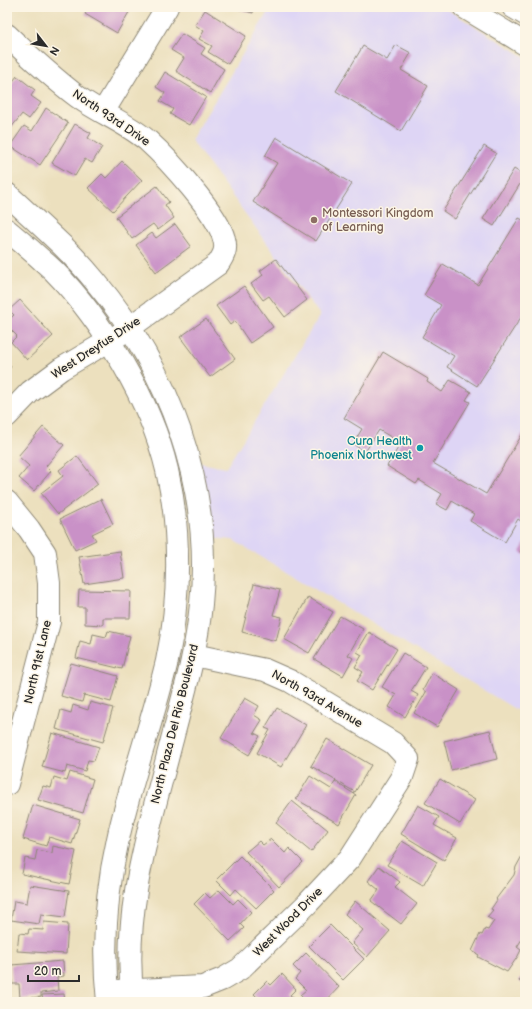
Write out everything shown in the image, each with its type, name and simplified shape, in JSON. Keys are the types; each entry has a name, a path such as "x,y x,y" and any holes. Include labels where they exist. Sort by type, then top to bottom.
{"street":[{"path":"103,112 167,7"},
{"path":"464,7 525,44"},
{"path":"513,7 525,14"},
{"name":"North 93rd Drive","path":"7,35 53,77 81,98 147,140 189,184 218,224 224,238 225,253"},
{"name":"North Plaza Del Rio Boulevard","path":"7,194 56,239 95,280 130,326 169,399 189,463 198,505 202,556 201,601 194,655 138,871 132,908 130,939 132,997"},
{"name":"North Plaza Del Rio Boulevard","path":"7,230 54,272 93,318 109,341 136,388 156,436 167,469 173,509 177,581 172,634 164,670 118,841 112,875 105,936 108,997"},
{"name":"West Dreyfus Drive","path":"7,416 30,392 61,369 109,341 218,264 225,253"},
{"name":"North 91st Lane","path":"7,502 29,528 45,553 49,582 49,622 7,784"},
{"path":"173,509 198,505"},
{"name":"North 93rd Avenue","path":"194,655 265,670 290,681 393,743 408,759"},
{"name":"West Wood Drive","path":"108,997 132,997 203,987 223,979 240,969 308,904 350,858 402,777 408,759"}],"shaded area":[{"path":"271,7 443,7 525,57 525,715 233,540 213,538 200,463 226,468 320,315 191,140"}],"building":[{"path":"89,7 132,7 117,33 85,14"},
{"path":"230,7 254,7 253,13"},
{"path":"205,10 246,36 228,64 208,52 212,46 199,39 204,31 195,25"},
{"path":"182,34 205,48 201,54 224,69 210,93 176,71 184,58 171,50"},
{"path":"396,45 411,53 401,70 428,86 401,131 336,91 363,46 387,60"},
{"path":"165,72 206,97 189,125 170,114 173,109 160,101 165,93 156,87"},
{"path":"7,73 11,77 7,82"},
{"path":"17,76 35,90 31,96 41,103 29,119 22,114 7,133 7,89"},
{"path":"46,108 68,123 40,165 10,146 24,126 32,131"},
{"path":"75,124 91,133 88,138 102,147 92,163 85,159 75,176 52,163"},
{"path":"276,137 352,184 316,241 253,202 277,163 265,156"},
{"path":"484,146 496,153 455,219 443,211"},
{"path":"122,161 142,180 113,211 88,188 102,174 106,178"},
{"path":"514,169 525,176 494,226 483,219"},
{"path":"157,186 169,202 165,205 174,218 158,230 153,224 132,239 116,217"},
{"path":"519,218 525,221 525,311 477,386 447,367 454,356 422,337 441,305 424,295 443,264 478,285"},
{"path":"175,224 191,246 156,272 136,245 152,233 156,238"},
{"path":"276,259 307,300 285,317 269,296 263,300 251,284 263,275 260,271"},
{"path":"244,286 273,327 250,343 235,321 230,325 216,306"},
{"path":"20,300 53,336 27,360 11,342 17,336 7,326 7,321 14,315 9,310"},
{"path":"206,319 235,359 210,377 180,337"},
{"name":"Cura Health Phoenix Northwest","path":"383,352 428,379 427,382 442,392 450,380 471,392 466,400 470,402 433,463 486,494 523,433 525,434 525,524 518,519 505,542 470,521 474,514 452,501 447,510 436,504 442,494 419,480 416,484 387,466 401,443 379,430 365,452 353,444 362,429 344,418"},
{"path":"7,362 11,367 7,370"},
{"path":"43,427 64,445 46,466 51,471 34,491 19,478 29,466 18,456"},
{"path":"77,456 98,484 58,514 41,493 63,476 59,470"},
{"path":"101,499 113,524 92,534 96,540 75,550 60,519"},
{"path":"525,543 525,555 520,552"},
{"path":"120,551 124,578 84,584 79,557"},
{"path":"254,584 280,590 273,615 282,617 276,641 242,632"},
{"path":"79,590 131,591 130,618 103,618 103,625 85,624 85,607 78,607"},
{"path":"308,597 333,612 309,653 284,639"},
{"path":"340,616 363,629 348,655 353,658 343,676 314,659"},
{"path":"108,631 130,636 122,669 76,658 80,641 91,644 93,634 106,637"},
{"path":"369,632 397,649 372,690 357,681 363,672 355,667 362,655 357,652"},
{"path":"403,653 426,667 411,691 418,695 405,717 389,707 396,695 382,687"},
{"path":"71,663 118,676 111,702 84,695 82,702 61,696"},
{"path":"432,673 459,690 437,727 414,713 426,692 423,690"},
{"path":"245,698 259,706 254,715 262,720 254,733 260,736 249,755 221,738"},
{"path":"90,702 113,708 103,742 56,729 61,710 71,713 73,705 88,710"},
{"path":"277,708 306,725 281,767 257,753 270,730 265,728"},
{"path":"490,730 497,759 451,770 444,741"},
{"path":"52,733 99,747 94,761 88,760 85,771 67,766 65,773 42,767"},
{"path":"327,739 371,765 355,792 311,766"},
{"path":"70,772 93,779 83,813 38,800 43,786 51,788 54,777 67,781"},
{"path":"310,776 331,789 335,782 356,795 339,824 296,799"},
{"path":"440,779 475,800 460,824 425,803"},
{"path":"292,801 328,830 311,852 276,823"},
{"path":"33,805 80,819 72,844 49,837 46,846 23,839"},
{"path":"418,805 439,817 434,825 457,838 444,860 401,834"},
{"path":"271,839 285,853 289,848 303,862 279,887 246,852 259,841 263,845"},
{"path":"402,841 437,862 423,886 387,865"},
{"path":"53,846 76,851 69,884 22,874 25,858 35,860 37,850 52,853"},
{"path":"240,856 274,890 256,908 236,889 231,895 216,880"},
{"path":"522,856 525,858 525,940 522,939 517,947 521,950 507,972 478,957 479,955 472,951 480,934 482,935 485,929 488,930 494,921 487,917 493,910 491,909 497,900 496,899 514,875 516,867"},
{"path":"379,866 400,882 395,887 417,904 401,924 371,901 379,890 368,881"},
{"path":"30,885 69,891 65,917 41,914 39,924 11,920 14,901 27,903"},
{"path":"219,890 233,904 238,899 251,912 240,924 244,928 230,941 194,904 205,893 210,898"},
{"path":"355,901 390,931 367,957 352,943 363,930 345,914"},
{"path":"44,922 68,924 66,954 17,951 19,933 28,934 29,929 43,930"},
{"path":"330,925 364,959 343,980 309,946"},
{"path":"306,953 339,987 325,1002 307,1002 300,995 306,990 295,979 300,973 293,966"},
{"path":"63,961 64,976 57,977 58,991 41,993 41,997 20,999 19,984 12,984 11,965"},
{"path":"525,971 525,985 519,981"},
{"path":"282,974 296,989 290,995 298,1002 262,1002 254,994 267,981 271,985"},
{"path":"64,994 65,1002 43,1002 42,995"}],"place":[{"name":"Montessori Kingdom of Learning","path":"314,220"},
{"name":"Cura Health Phoenix Northwest","path":"420,448"}]}
